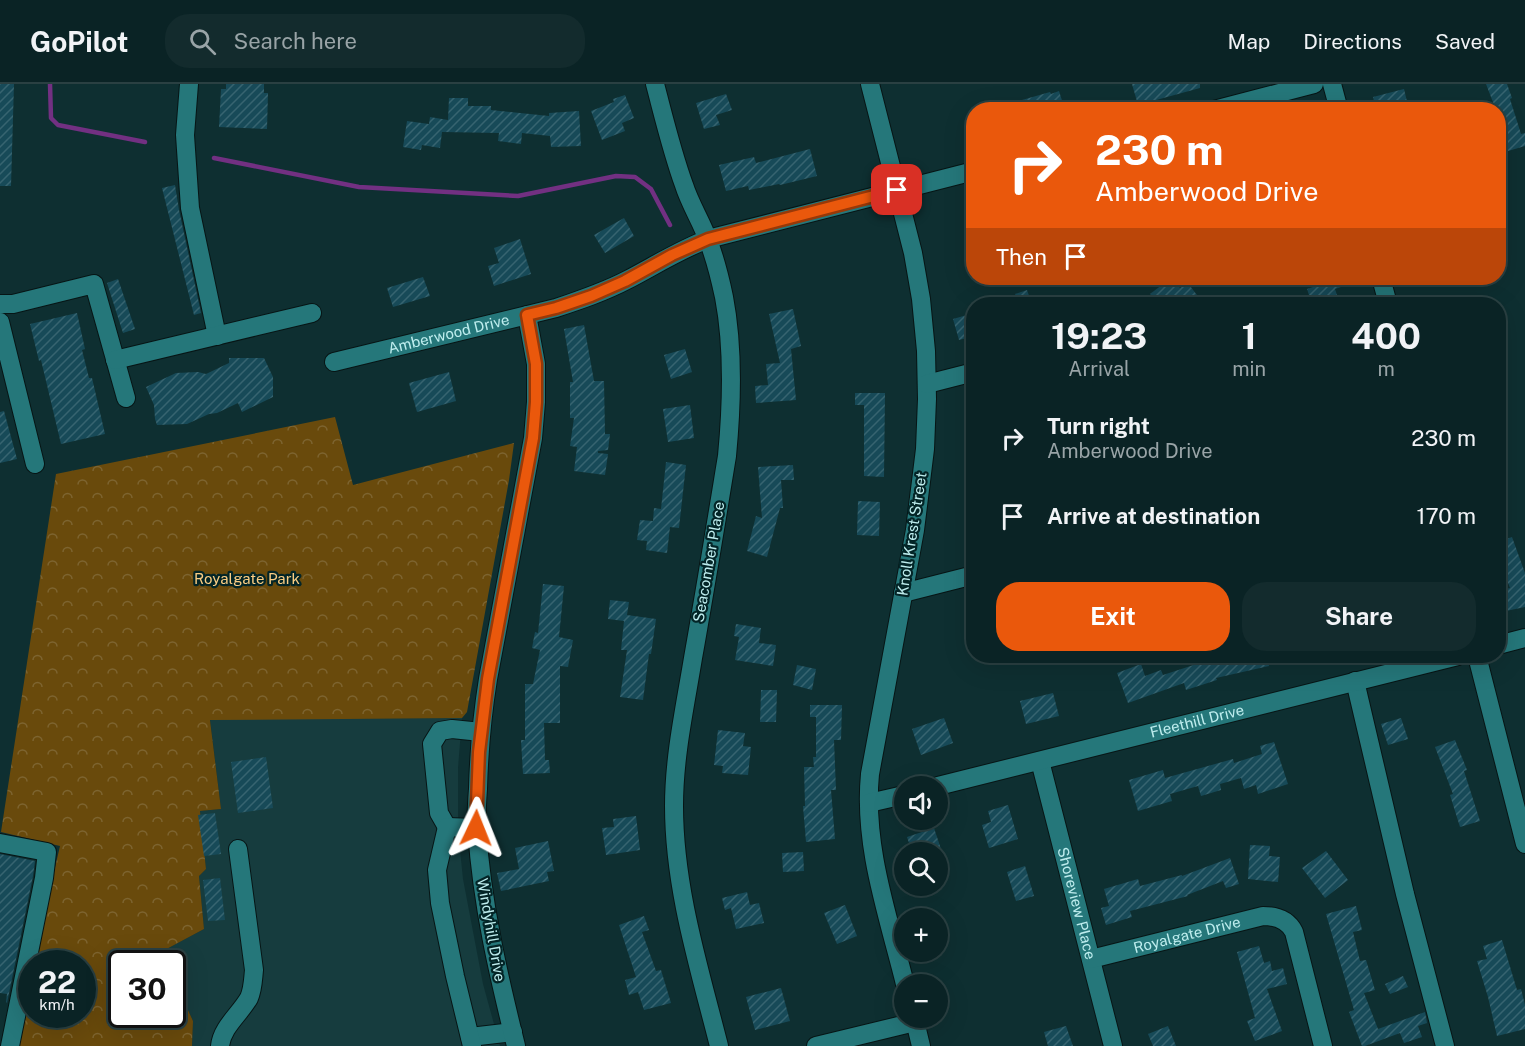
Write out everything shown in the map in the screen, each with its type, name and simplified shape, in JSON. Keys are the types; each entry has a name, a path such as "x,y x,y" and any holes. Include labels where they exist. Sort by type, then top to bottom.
{"street":[{"path":"189,84 185,135 190,208 217,336"},
{"name":"Seacomber Place","path":"655,84 684,188 708,239 724,297 731,367 731,423 727,456 677,751 674,806 677,859 683,900 719,1046"},
{"name":"Knoll Krest Street","path":"870,84 913,253 921,299 927,384 923,460 915,530 870,774 869,818 875,866 902,974"},
{"path":"1245,102 1314,84"},
{"path":"1332,84 1337,102"},
{"name":"Amberwood Drive","path":"334,362 556,308 625,281 672,255 708,239 966,173"},
{"path":"0,304 13,304 94,284 126,398"},
{"path":"115,360 312,313"},
{"name":"Windyhill Drive","path":"514,1039 487,920 476,828 481,732 488,679 533,438 536,364 527,315"},
{"path":"0,322 8,391 35,464"},
{"path":"927,384 966,374"},
{"path":"903,593 966,577"},
{"path":"1506,643 1525,638"},
{"name":"Fleethill Drive","path":"948,784 1429,663"},
{"path":"1479,663 1525,844"},
{"path":"1355,681 1405,894 1445,1046"},
{"path":"481,732 452,729 440,731 432,744 439,813 447,827 437,870 439,892 455,976 471,1041 514,1039"},
{"name":"Shoreview Place","path":"1040,761 1113,1046"},
{"path":"869,803 894,797"},
{"path":"447,827 476,828"},
{"path":"0,843 47,852 44,878 7,1039"},
{"path":"220,1046 224,1031 249,997 254,970 237,849"},
{"name":"Royalgate Drive","path":"1091,959 1263,916 1282,919 1294,932 1323,1046"},
{"path":"816,1046 894,1025"},
{"path":"916,1028 921,1046"}],"shaded area":[{"path":"462,718 458,768 458,830 463,879 483,984 500,1046 192,1046 193,1021 186,1006 186,950 165,950 204,929 199,876 206,869 200,811 221,809 210,719"}],"green space":[{"name":"Royalgate Park","path":"335,417 353,485 514,443 467,712 462,718 210,720 221,809 200,811 206,869 199,876 204,929 165,950 108,950 108,1028 186,1028 186,1006 193,1021 192,1046 14,1046 18,1028 96,1028 96,950 36,950 60,846 1,832 56,474"}],"building":[{"path":"0,84 14,84 11,186 0,186"},
{"path":"226,84 264,84 264,93 268,93 267,129 219,127 221,89 226,89"},
{"path":"1132,84 1200,84 1200,88 1149,102 1137,102"},
{"path":"1486,84 1507,84 1521,134 1525,133 1525,146 1506,152 1506,102 1493,102"},
{"path":"1404,89 1407,102 1374,102 1373,97"},
{"path":"1059,91 1062,102 1023,102 1022,100 1050,92 1051,94"},
{"path":"726,94 732,110 716,115 720,125 704,129 696,103"},
{"path":"625,95 634,118 622,123 625,131 602,140 591,111"},
{"path":"449,98 468,98 468,106 491,106 491,110 549,116 549,113 579,111 581,146 551,147 550,136 522,133 521,144 498,141 499,133 442,132 440,148 422,145 421,150 403,147 407,121 429,124 430,117 448,120"},
{"path":"810,149 817,176 780,185 749,190 748,186 726,191 719,165 754,157 756,163"},
{"path":"175,185 201,313 194,315 162,188"},
{"path":"624,218 634,236 605,253 594,235"},
{"path":"520,239 531,274 494,286 488,266 499,263 494,248"},
{"path":"423,277 430,296 393,307 387,288"},
{"path":"118,279 135,329 123,333 107,283"},
{"path":"1162,285 1177,285 1180,288 1189,285 1198,297 1152,297 1150,294"},
{"path":"1347,285 1335,289 1337,295 1331,297 1310,297 1307,289 1316,286"},
{"path":"1027,290 1030,297 1016,297 1015,294"},
{"path":"793,309 801,346 791,349 796,400 756,403 755,386 768,385 766,364 780,363 769,314"},
{"path":"77,313 85,349 82,350 89,378 92,378 105,434 61,444 30,324"},
{"path":"966,315 966,338 959,340 953,319"},
{"path":"584,325 594,381 604,381 605,434 610,434 608,450 598,451 598,453 608,454 605,475 574,471 577,447 570,446 574,418 570,418 570,382 573,382 564,329"},
{"path":"685,349 692,372 671,379 664,355"},
{"path":"229,358 264,358 273,377 273,397 242,412 238,403 187,424 157,425 154,405 146,387 176,373 206,374 229,363"},
{"path":"449,372 456,401 417,412 409,383"},
{"path":"855,393 885,393 884,477 864,476 864,405 855,405"},
{"path":"690,405 694,438 668,442 663,409"},
{"path":"4,411 17,459 0,463 0,412"},
{"path":"666,462 686,465 679,528 670,527 667,553 646,550 647,541 637,540 640,520 653,521 654,508 661,509"},
{"path":"793,465 794,480 781,480 783,508 780,508 767,557 747,551 756,516 762,518 758,467"},
{"path":"858,501 880,502 879,536 857,535"},
{"path":"1512,537 1525,573 1525,607 1506,611 1506,589 1510,588 1506,578 1506,539"},
{"path":"543,584 564,586 559,637 573,640 568,667 560,666 560,723 544,723 545,760 549,760 550,773 523,774 521,740 525,740 525,684 533,684 540,650 532,648 535,632 538,633"},
{"path":"610,600 629,602 627,615 656,619 643,700 620,697 627,650 621,650 624,621 608,619"},
{"path":"736,624 761,628 759,643 776,645 773,666 735,660 739,637 734,636"},
{"path":"1200,663 1268,663 1269,666 1216,678 1217,680 1186,690 1184,683 1128,703 1117,673 1141,664 1145,676 1161,670 1163,675"},
{"path":"797,665 816,669 812,690 793,685"},
{"path":"761,690 777,690 776,722 760,722"},
{"path":"1053,693 1059,716 1026,724 1020,701"},
{"path":"810,705 842,705 841,740 834,740 836,790 831,790 835,839 806,842 803,806 805,806 804,767 814,767 813,757 816,757 816,717 810,717"},
{"path":"944,718 953,743 921,755 912,729"},
{"path":"1401,718 1408,739 1388,745 1381,724"},
{"path":"718,730 745,733 743,746 751,747 748,775 722,773 723,766 714,765"},
{"path":"1455,740 1467,770 1464,771 1480,821 1460,827 1450,795 1453,794 1435,747"},
{"path":"1274,742 1288,784 1258,794 1256,785 1244,789 1241,778 1220,784 1221,790 1201,796 1198,786 1170,794 1172,801 1138,811 1129,780 1163,770 1165,778 1233,759 1234,763 1262,754 1260,746"},
{"path":"266,757 273,808 238,813 231,762"},
{"path":"1008,805 1018,839 989,848 982,825 991,822 988,811"},
{"path":"215,813 221,854 204,856 198,815"},
{"path":"636,816 640,850 606,855 602,828 614,827 613,819"},
{"path":"935,830 939,842 909,842 907,837"},
{"path":"548,841 554,871 547,872 549,881 501,891 497,873 519,869 515,848"},
{"path":"1250,845 1270,846 1269,856 1280,857 1278,882 1248,879"},
{"path":"1326,851 1348,880 1325,898 1302,868"},
{"path":"803,852 804,871 783,872 782,853"},
{"path":"0,854 35,861 7,1003 7,994 0,993"},
{"path":"1230,858 1239,884 1226,888 1223,881 1188,896 1130,911 1132,917 1106,925 1101,908 1109,906 1104,889 1138,879 1140,886 1182,876"},
{"path":"1025,866 1034,896 1016,901 1007,872"},
{"path":"220,878 225,920 208,921 203,880"},
{"path":"747,892 750,905 759,903 764,923 736,929 731,908 725,910 722,898"},
{"path":"845,905 857,936 837,944 824,913"},
{"path":"1356,906 1362,930 1353,932 1360,961 1366,960 1375,990 1364,993 1378,1029 1425,1012 1427,1023 1418,1026 1422,1037 1404,1043 1400,1033 1362,1046 1349,1012 1354,1010 1326,914"},
{"path":"644,916 649,930 642,932 656,971 661,970 671,1003 644,1010 638,992 629,995 625,980 636,977 619,925"},
{"path":"1502,940 1517,990 1521,989 1525,1005 1525,1029 1497,1036 1477,961 1487,959 1483,946"},
{"path":"1259,946 1264,963 1270,961 1272,971 1283,968 1287,984 1267,989 1282,1031 1255,1041 1247,1021 1255,1018 1237,952"},
{"path":"1403,976 1408,987 1390,994 1385,984"},
{"path":"781,988 790,1021 755,1030 746,997"},
{"path":"1066,1026 1073,1046 1048,1046 1044,1032"},
{"path":"1168,1026 1176,1046 1153,1046 1148,1034"}],"waterway":[{"path":"50,84 51,118 58,125 145,142"},
{"path":"214,158 359,187 518,196 616,176 635,177 651,189 670,225"}],"route":[{"path":"476,828 479,752 485,696 533,438 536,364 527,315 591,296 625,281 696,243 897,190"}]}
